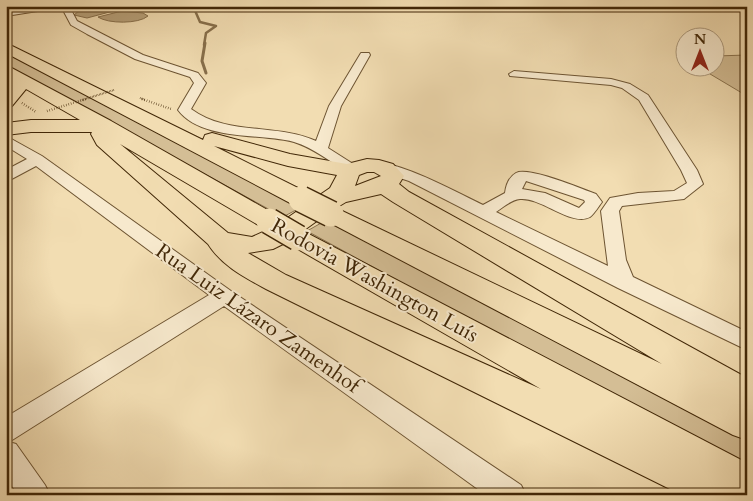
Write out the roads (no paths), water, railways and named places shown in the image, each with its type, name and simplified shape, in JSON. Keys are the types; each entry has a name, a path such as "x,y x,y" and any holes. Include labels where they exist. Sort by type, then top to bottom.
{"highway":[{"name":"Rodovia Washington Luís","path":"6,47 112,95 301,198 331,207 747,423"},
{"name":"Rodovia Washington Luís","path":"6,70 104,125 279,233 747,485"},
{"path":"6,70 18,82 19,87 6,102"},
{"path":"112,95 185,132 288,160 352,170 366,166 384,179 401,197 747,396"},
{"path":"6,128 45,125 104,125 101,134 104,141 219,239 223,247 249,267 276,282 728,495"},
{"path":"331,207 352,170"},
{"path":"219,239 246,245 279,233 331,207 352,192 384,179"},
{"path":"276,282 265,263 265,253 279,233"}],"street":[{"path":"6,14 33,9 66,8 74,23 139,58 194,75 200,83 184,110 194,119 234,130 297,138 352,170"},
{"path":"320,150 335,106 365,55"},
{"path":"514,74 611,82 626,86 644,98 689,170 695,184 678,196 631,199 616,202 610,210 616,260 625,283"},
{"name":"Rua Luiz Lázaro Zamenhof","path":"6,140 37,159 224,296 503,493"},
{"path":"6,177 37,159"},
{"path":"384,179 423,184 747,342"},
{"path":"483,212 513,195"},
{"path":"6,431 224,296"},
{"path":"6,453 35,495"}],"waterway":[{"path":"193,6 200,22 216,26 206,33 204,45"},
{"path":"205,43 202,61 206,73"}]}
